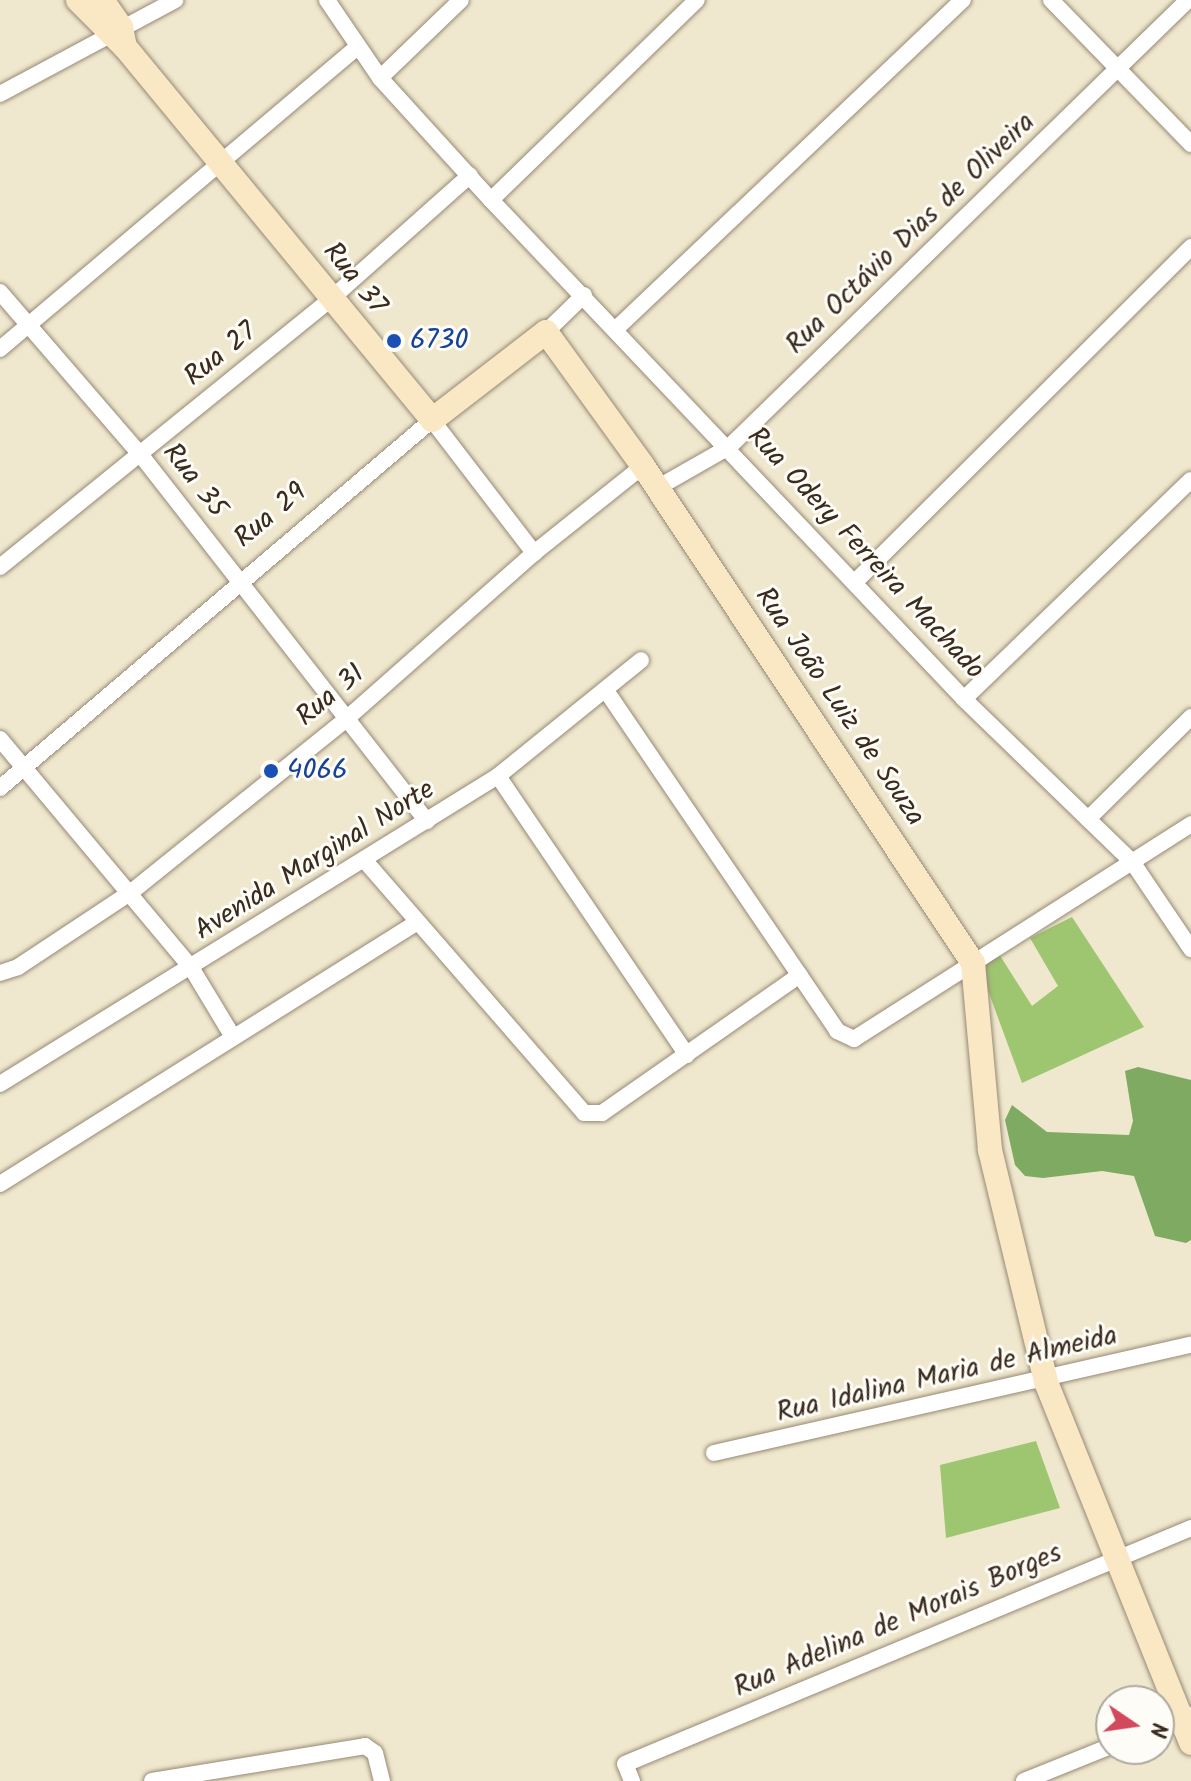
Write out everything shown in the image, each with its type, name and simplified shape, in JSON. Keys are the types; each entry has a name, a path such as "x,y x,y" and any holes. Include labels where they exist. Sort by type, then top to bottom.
{"street":[{"path":"78,0 118,36"},
{"path":"102,0 118,36"},
{"path":"0,94 118,36 175,0"},
{"path":"327,0 380,78 491,200 697,0"},
{"path":"380,78 461,0"},
{"path":"617,328 963,0"},
{"path":"1051,0 1191,144"},
{"name":"Rua Octávio Dias de Oliveira","path":"657,488 729,447 1188,0"},
{"name":"Rua 37","path":"118,36 432,420 534,553"},
{"path":"0,349 222,165 358,47"},
{"name":"Rua 27","path":"0,567 331,299 470,175"},
{"name":"Rua Odery Ferreira Machado","path":"491,200 617,328 964,699 1133,863 1191,949"},
{"path":"856,581 1191,247"},
{"name":"Rua 35","path":"0,292 140,454 344,721 427,821"},
{"name":"Rua 29","path":"0,788 432,420 546,332 584,295"},
{"name":"Rua João Luiz de Souza","path":"546,332 643,466 973,963 990,1150 1046,1382 1117,1558 1177,1719 1191,1743"},
{"name":"Rua 31","path":"0,973 18,967 130,893 344,721 534,553 643,466"},
{"path":"964,699 1191,480"},
{"name":"Avenida Marginal Norte","path":"0,1084 366,862 498,776 607,692 641,660"},
{"path":"607,692 837,1031 854,1039 1191,824"},
{"path":"1088,819 1191,717"},
{"path":"0,739 192,969 233,1037"},
{"path":"498,776 687,1055"},
{"path":"366,862 584,1113 602,1113 800,975"},
{"path":"0,1184 417,922"},
{"name":"Rua Idalina Maria de Almeida","path":"714,1453 1046,1382 1191,1345"},
{"name":"Rua Adelina de Morais Borges","path":"632,1781 625,1764 1191,1528"},
{"path":"152,1781 365,1746 375,1753 382,1781"},
{"path":"1024,1781 1095,1752"}],"green space":[{"path":"1072,917 1144,1027 1022,1083 979,966 999,954 1032,1006 1058,986 1030,938"},
{"path":"1138,1067 1191,1080 1191,1240 1186,1243 1155,1236 1134,1176 1102,1171 1043,1178 1025,1176 1015,1165 1005,1120 1012,1105 1047,1132 1129,1135 1133,1121 1125,1071"},
{"path":"1036,1441 1060,1508 946,1538 940,1465"}],"place":[{"name":"6730","path":"394,341"},
{"name":"4066","path":"271,771"}]}
